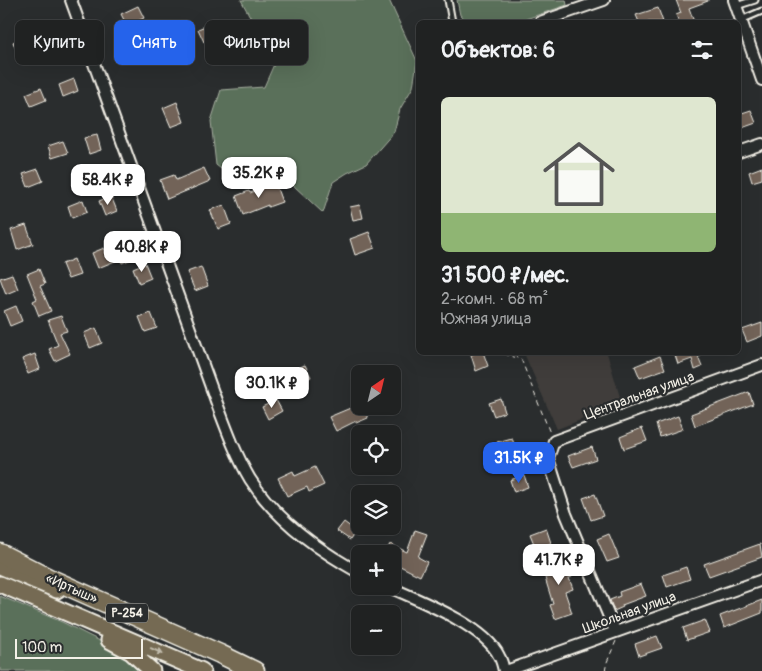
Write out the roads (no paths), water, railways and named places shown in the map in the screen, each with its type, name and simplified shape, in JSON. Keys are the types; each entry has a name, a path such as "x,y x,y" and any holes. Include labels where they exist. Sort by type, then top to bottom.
{"highway":[{"name":"«Иртыш»","path":"0,553 49,578 255,671"}],"main road":[{"path":"0,566 244,671"},
{"path":"0,584 202,671"},
{"path":"0,591 119,644 152,671"}],"street":[{"path":"71,0 212,392 240,460 251,480 280,515 299,533 322,550 351,567"},
{"path":"546,20 604,0"},
{"path":"735,3 762,80"},
{"path":"741,151 762,144"},
{"name":"Центральная улица","path":"614,632 563,505 548,458 554,441 762,365"},
{"name":"Школьная улица","path":"505,671 762,580"},
{"path":"401,593 444,613 473,630 488,642 499,655 505,671"}],"lane":[{"path":"448,0 452,20"},
{"path":"735,3 754,0"},
{"path":"741,20 762,11"}]}
